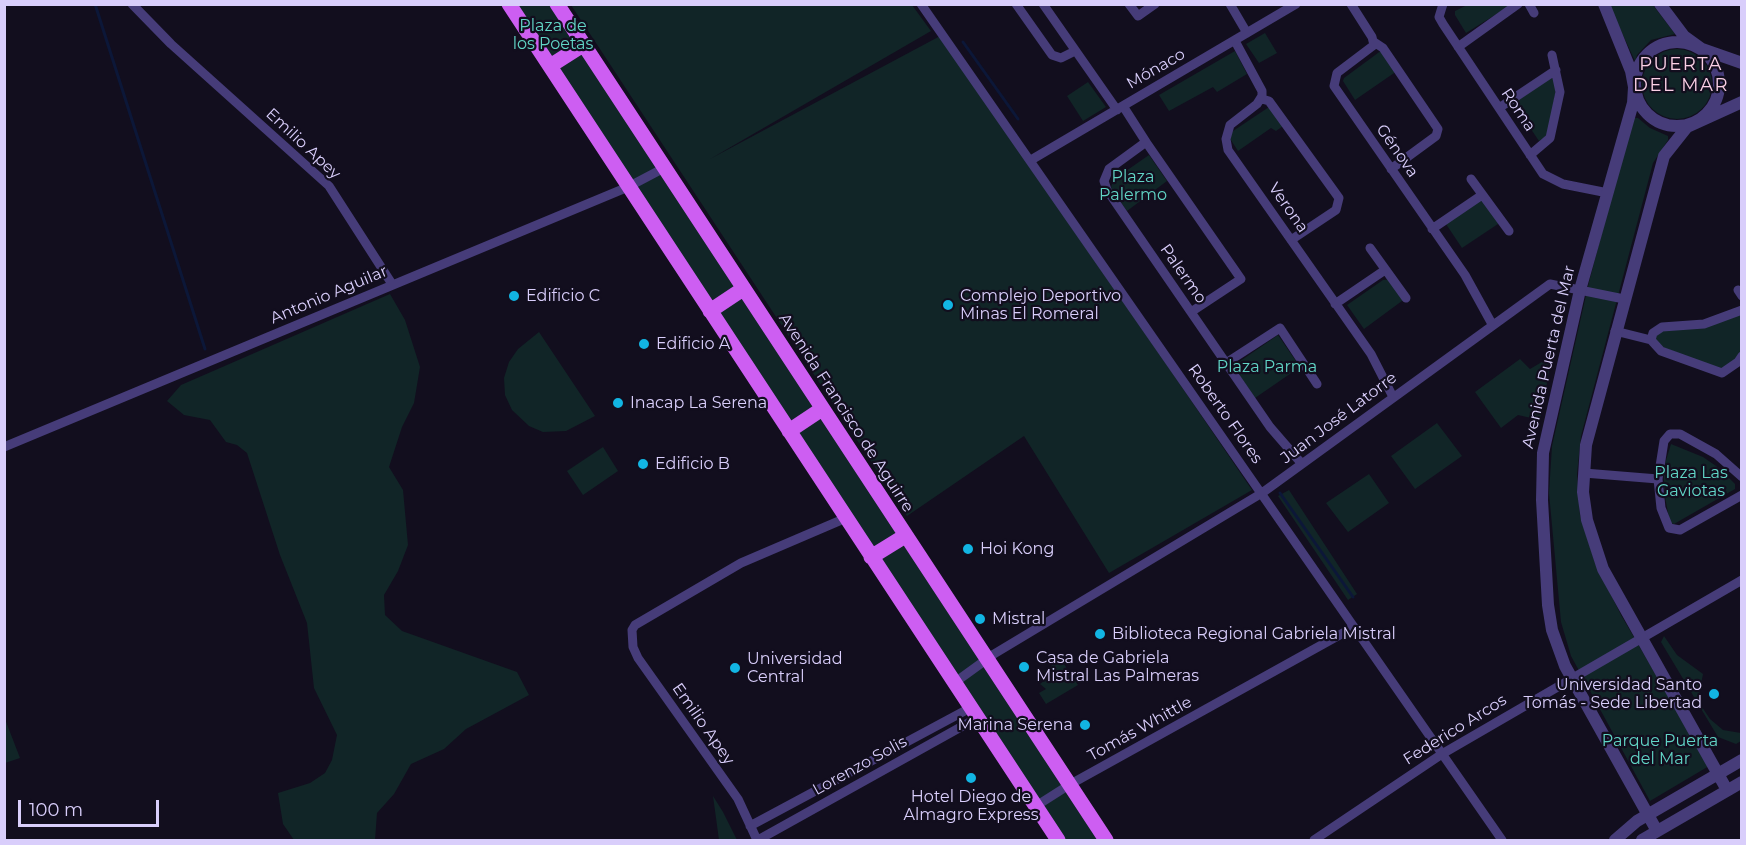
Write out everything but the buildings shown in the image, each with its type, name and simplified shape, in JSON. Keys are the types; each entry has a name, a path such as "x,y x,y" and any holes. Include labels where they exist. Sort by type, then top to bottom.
{"main road":[{"path":"509,4 1058,840"},
{"name":"Avenida Francisco de Aguirre","path":"556,4 1106,840"},
{"path":"550,66 583,45"},
{"path":"710,311 743,289"},
{"path":"789,431 822,409"},
{"path":"871,557 905,536"}],"street":[{"name":"Emilio Apey","path":"132,4 171,44 329,186 392,284"},
{"name":"Roberto Flores","path":"921,4 1502,840"},
{"path":"1016,4 1052,55 1061,58 1075,51"},
{"path":"1043,4 1075,51 1146,142 1240,279 1191,312"},
{"path":"1129,4 1138,16 1155,4"},
{"path":"1230,4 1247,33"},
{"name":"Mónaco","path":"1031,160 1296,4"},
{"path":"1351,4 1374,42 1383,48 1438,129 1436,136 1391,169"},
{"name":"Roma","path":"1443,4 1439,17 1543,174 1553,181 1608,193"},
{"path":"1458,47 1518,4"},
{"path":"1660,4 1684,36 1712,59 1719,84 1711,109 1702,118"},
{"name":"Avenida Puerta del Mar","path":"1605,5 1623,49 1642,108 1659,122 1681,126 1702,118"},
{"path":"1235,40 1262,91 1262,99 1272,104 1339,198 1336,210 1291,240"},
{"name":"Avenida Puerta del Mar","path":"1657,831 1559,654 1550,618 1542,472 1546,433 1580,290 1629,122 1635,73 1641,60 1650,50 1662,43 1676,41 1690,43 1742,63"},
{"name":"Génova","path":"1374,42 1371,50 1336,74 1333,82 1465,275 1492,324"},
{"path":"1530,155 1550,138 1560,92 1552,55"},
{"path":"1499,108 1556,70"},
{"name":"Verona","path":"1262,99 1230,125 1226,134 1226,144 1371,354 1393,397"},
{"path":"1727,790 1640,638 1593,544 1583,492 1586,445 1664,156 1687,127 1702,118 1742,102"},
{"name":"Palermo","path":"1146,142 1109,169 1105,177 1105,186 1270,427 1302,464"},
{"name":"Antonio Aguilar","path":"4,447 628,187 664,168"},
{"path":"1471,179 1509,231"},
{"path":"1432,229 1482,195"},
{"path":"1370,248 1406,298"},
{"path":"1335,304 1385,270"},
{"name":"Juan José Latorre","path":"954,683 987,659 1262,494 1492,324 1550,284 1624,299"},
{"path":"1651,340 1653,333 1662,327 1704,324 1742,310"},
{"path":"1226,363 1280,328 1317,384"},
{"path":"1615,331 1651,340 1661,351 1722,373 1738,362 1742,356"},
{"path":"1742,477 1716,453 1677,433 1670,434 1664,441 1658,479 1661,508 1667,526 1680,530 1742,495"},
{"path":"1584,473 1658,479"},
{"name":"Emilio Apey","path":"758,840 738,799 638,658 631,637 635,625 741,563 846,518"},
{"name":"Federico Arcos","path":"1314,840 1442,754 1570,677 1742,580"},
{"name":"Tomás Whittle","path":"1036,806 1069,785 1353,627"},
{"name":"Lorenzo Solis","path":"750,825 974,713"},
{"name":"Lorenzo Solis","path":"758,840 974,713"},
{"path":"1614,840 1648,815 1742,760"},
{"path":"1642,840 1742,782"}],"green space":[{"name":"Plaza de los Poetas","path":"514,5 553,5 1101,840 1062,840"},
{"name":"Complejo Deportivo Minas El Romeral","path":"571,5 912,5 931,31 710,159 942,35 1252,490 1109,573 1024,436 907,516"},
{"path":"1467,5 1511,5 1466,33 1455,11"},
{"path":"1609,5 1653,5 1675,34 1651,40 1637,55 1635,61"},
{"path":"1265,33 1277,53 1259,63 1246,44"},
{"path":"1684,49 1697,55 1706,64 1710,70 1712,84 1710,98 1702,109 1691,117 1670,119 1652,109 1644,98 1642,77 1652,59 1663,51"},
{"path":"1382,50 1397,71 1355,100 1343,81 1344,78"},
{"path":"1235,51 1247,74 1217,92 1213,87 1169,111 1159,95"},
{"path":"1555,73 1557,83 1548,136 1539,141 1512,101"},
{"path":"1088,82 1106,107 1083,121 1067,96"},
{"path":"1269,107 1283,126 1276,131 1271,128 1238,151 1229,137 1233,131"},
{"name":"Parque Puerta del Mar","path":"1632,118 1638,118 1650,128 1668,136 1668,140 1653,163 1581,436 1577,474 1580,515 1595,563 1621,615 1709,766 1650,801 1571,656 1561,622 1549,493 1552,446 1589,282"},
{"name":"Plaza Palermo","path":"1149,155 1167,181 1127,211 1111,188 1113,180"},
{"path":"1482,197 1501,222 1462,248 1446,224"},
{"path":"1392,279 1406,298 1364,329 1347,305 1383,280"},
{"path":"390,294 405,320 420,367 414,403 402,427 389,467 403,490 408,545 398,571 384,595 385,615 402,631 517,672 529,695 466,729 444,749 411,764 394,794 377,813 375,840 294,840 283,824 278,793 310,783 325,773 332,760 337,735 314,688 307,623 280,555 247,453 237,445 226,442 210,420 184,415 167,401 181,385"},
{"path":"1741,312 1741,351 1736,361 1722,370 1657,345 1655,334 1663,329"},
{"path":"539,332 595,416 566,431 543,432 529,426 512,410 505,395 504,378 509,362 518,349"},
{"name":"Plaza Parma","path":"1278,335 1300,367 1255,398 1233,366"},
{"path":"1552,356 1540,420 1518,415 1501,428 1475,392 1520,359 1530,369"},
{"path":"1437,423 1462,456 1415,489 1391,456"},
{"name":"Plaza Las Gaviotas","path":"1671,444 1703,457 1719,468 1735,484 1735,489 1674,524 1670,523 1664,492 1664,467"},
{"path":"603,447 618,471 583,495 567,471"},
{"path":"1369,474 1389,503 1348,532 1326,503"},
{"path":"1289,490 1357,594 1348,600 1278,496"},
{"path":"1664,636 1677,655 1703,674 1699,694 1702,707 1710,719 1723,730 1741,733 1741,741 1736,744 1718,737 1661,642"},
{"path":"1058,655 1078,685 1046,704 1039,693 1046,689 1040,684 1048,678 1044,671 1052,666 1048,661"},
{"path":"5,719 20,758 4,763"},
{"path":"713,796 723,812 737,840 719,840"}],"waterway":[{"path":"95,4 205,349"},
{"path":"963,42 1018,119"},
{"path":"1280,493 1353,597"}],"place":[{"name":"Edificio C","path":"514,296"},
{"name":"Complejo Deportivo Minas El Romeral","path":"948,305"},
{"name":"Edificio A","path":"644,344"},
{"name":"Inacap La Serena","path":"618,403"},
{"name":"Edificio B","path":"643,464"},
{"name":"Hoi Kong","path":"968,549"},
{"name":"Mistral","path":"980,619"},
{"name":"Biblioteca Regional Gabriela Mistral","path":"1100,634"},
{"name":"Casa de Gabriela Mistral Las Palmeras","path":"1024,667"},
{"name":"Universidad Central","path":"735,668"},
{"name":"Universidad Santo Tomás - Sede Libertad","path":"1714,694"},
{"name":"Marina Serena","path":"1085,725"},
{"name":"Hotel Diego de Almagro Express","path":"971,778"}],"district":[{"name":"PUERTA DEL MAR","path":"1681,76"}]}
